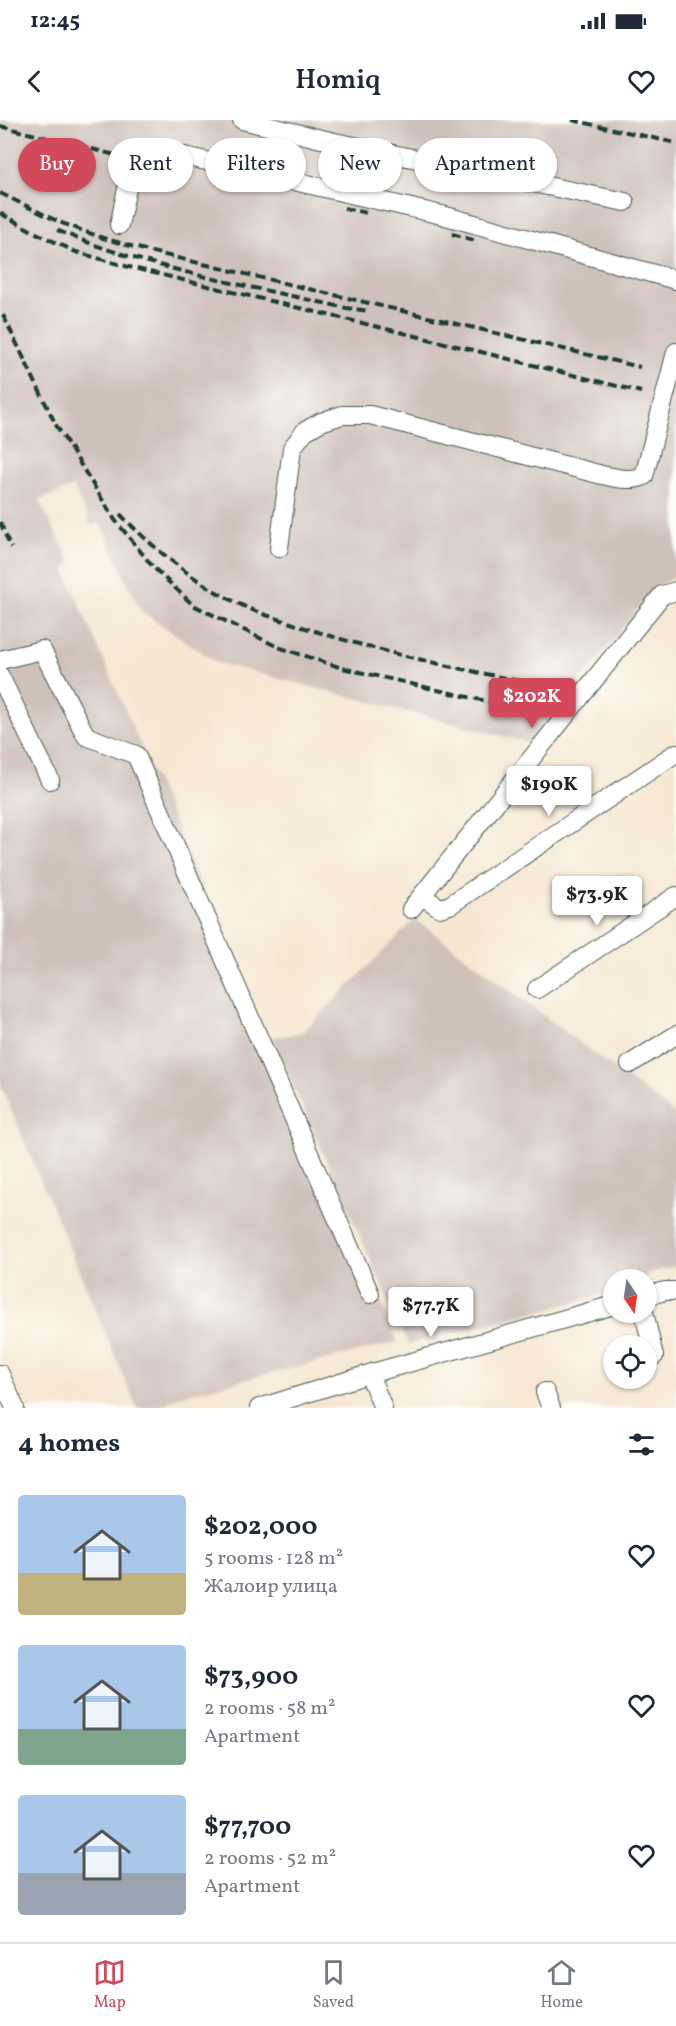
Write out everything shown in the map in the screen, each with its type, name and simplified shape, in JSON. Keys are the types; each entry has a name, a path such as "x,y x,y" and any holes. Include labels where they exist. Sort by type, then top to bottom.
{"street":[{"path":"242,120 330,141 625,202"},
{"path":"119,225 132,170 143,156 153,152 167,152 442,215 676,280"},
{"path":"279,548 292,448 305,431 321,422 342,415 370,415 602,475 636,480 644,476 676,352"},
{"path":"676,591 662,594 417,903 440,908 450,906 676,753"},
{"path":"0,660 42,650 86,736 136,755 370,1294"},
{"path":"0,676 50,780"},
{"path":"537,989 676,896"},
{"path":"630,1064 676,1035"},
{"path":"657,1293 676,1291"},
{"path":"259,1408 287,1404 369,1374 603,1308"},
{"path":"0,1374 15,1408"},
{"path":"369,1374 383,1408"}],"shaded area":[{"path":"0,120 676,120 676,576 656,587 530,743 218,663 141,611 100,523 91,525 73,487 39,500 71,563 64,568 398,1342 182,1395 157,1408 137,1408 0,1084 0,409 8,424 0,406"},
{"path":"415,919 676,1115 676,1266 657,1271 657,1269 603,1269 603,1295 408,1344 272,1038 303,1032"}],"railway":[{"path":"572,120 676,143"},
{"path":"0,126 108,153"},
{"path":"0,193 59,222 148,251 640,367"},
{"path":"344,208 367,213"},
{"path":"0,213 76,252 129,267 641,392"},
{"path":"57,230 91,244 163,266 346,308 370,311"},
{"path":"452,234 477,241"},
{"path":"3,315 56,425 115,520 153,567 193,605 278,647 342,668 529,711"},
{"path":"120,514 148,541 196,579 253,610 353,643 546,687"},
{"path":"0,522 11,548"}]}
